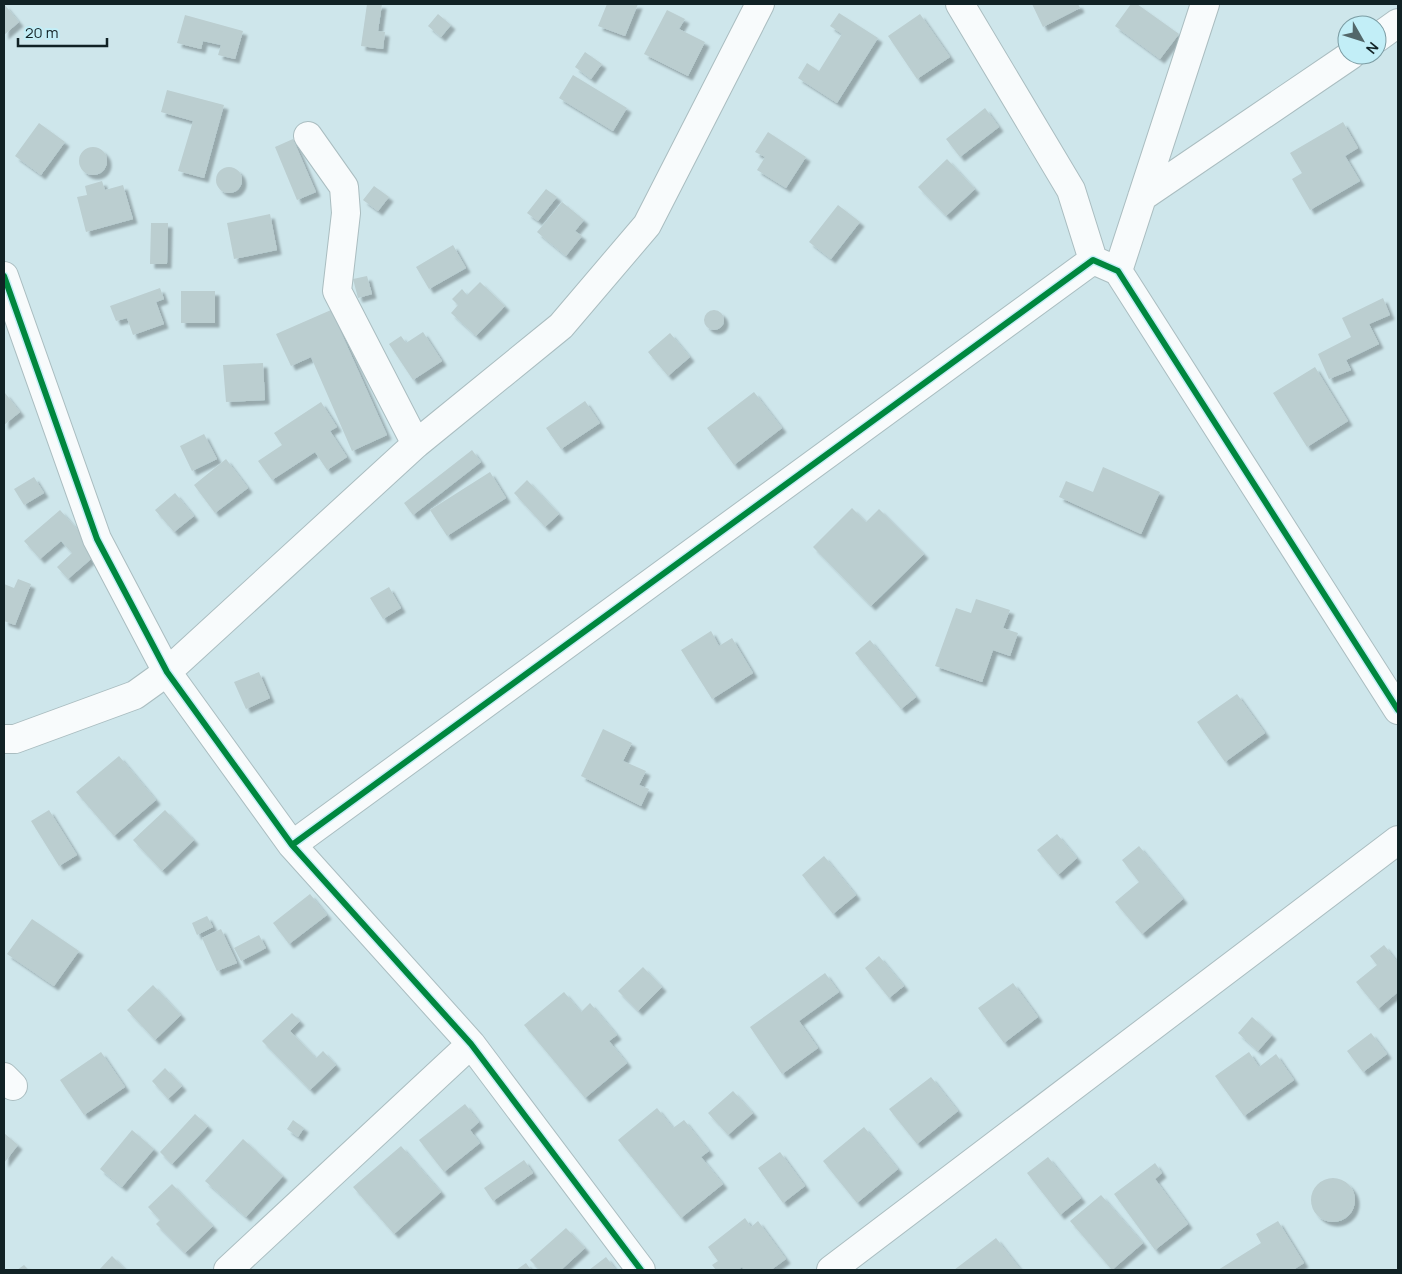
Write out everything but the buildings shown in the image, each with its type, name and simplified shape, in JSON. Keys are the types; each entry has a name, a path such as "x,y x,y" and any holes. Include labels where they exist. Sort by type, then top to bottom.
{"street":[{"path":"8,741 135,695 167,672 416,444 561,326 647,225 760,4"},
{"path":"960,4 1071,190 1094,260 1118,271 1398,710"},
{"path":"1118,271 1205,4"},
{"path":"1387,31 1398,23"},
{"path":"1142,197 1337,65"},
{"path":"308,136 344,187 346,213 337,291 416,444"},
{"path":"292,845 1094,260"},
{"path":"4,276 96,539 167,672 292,845 471,1044 641,1270"},
{"path":"831,1270 1398,840"},
{"path":"228,1270 471,1044"}],"cycle path":[{"path":"292,845 1093,260 1118,271 1398,710"},
{"path":"4,276 97,539 167,672 292,845 471,1044 641,1270"}]}
